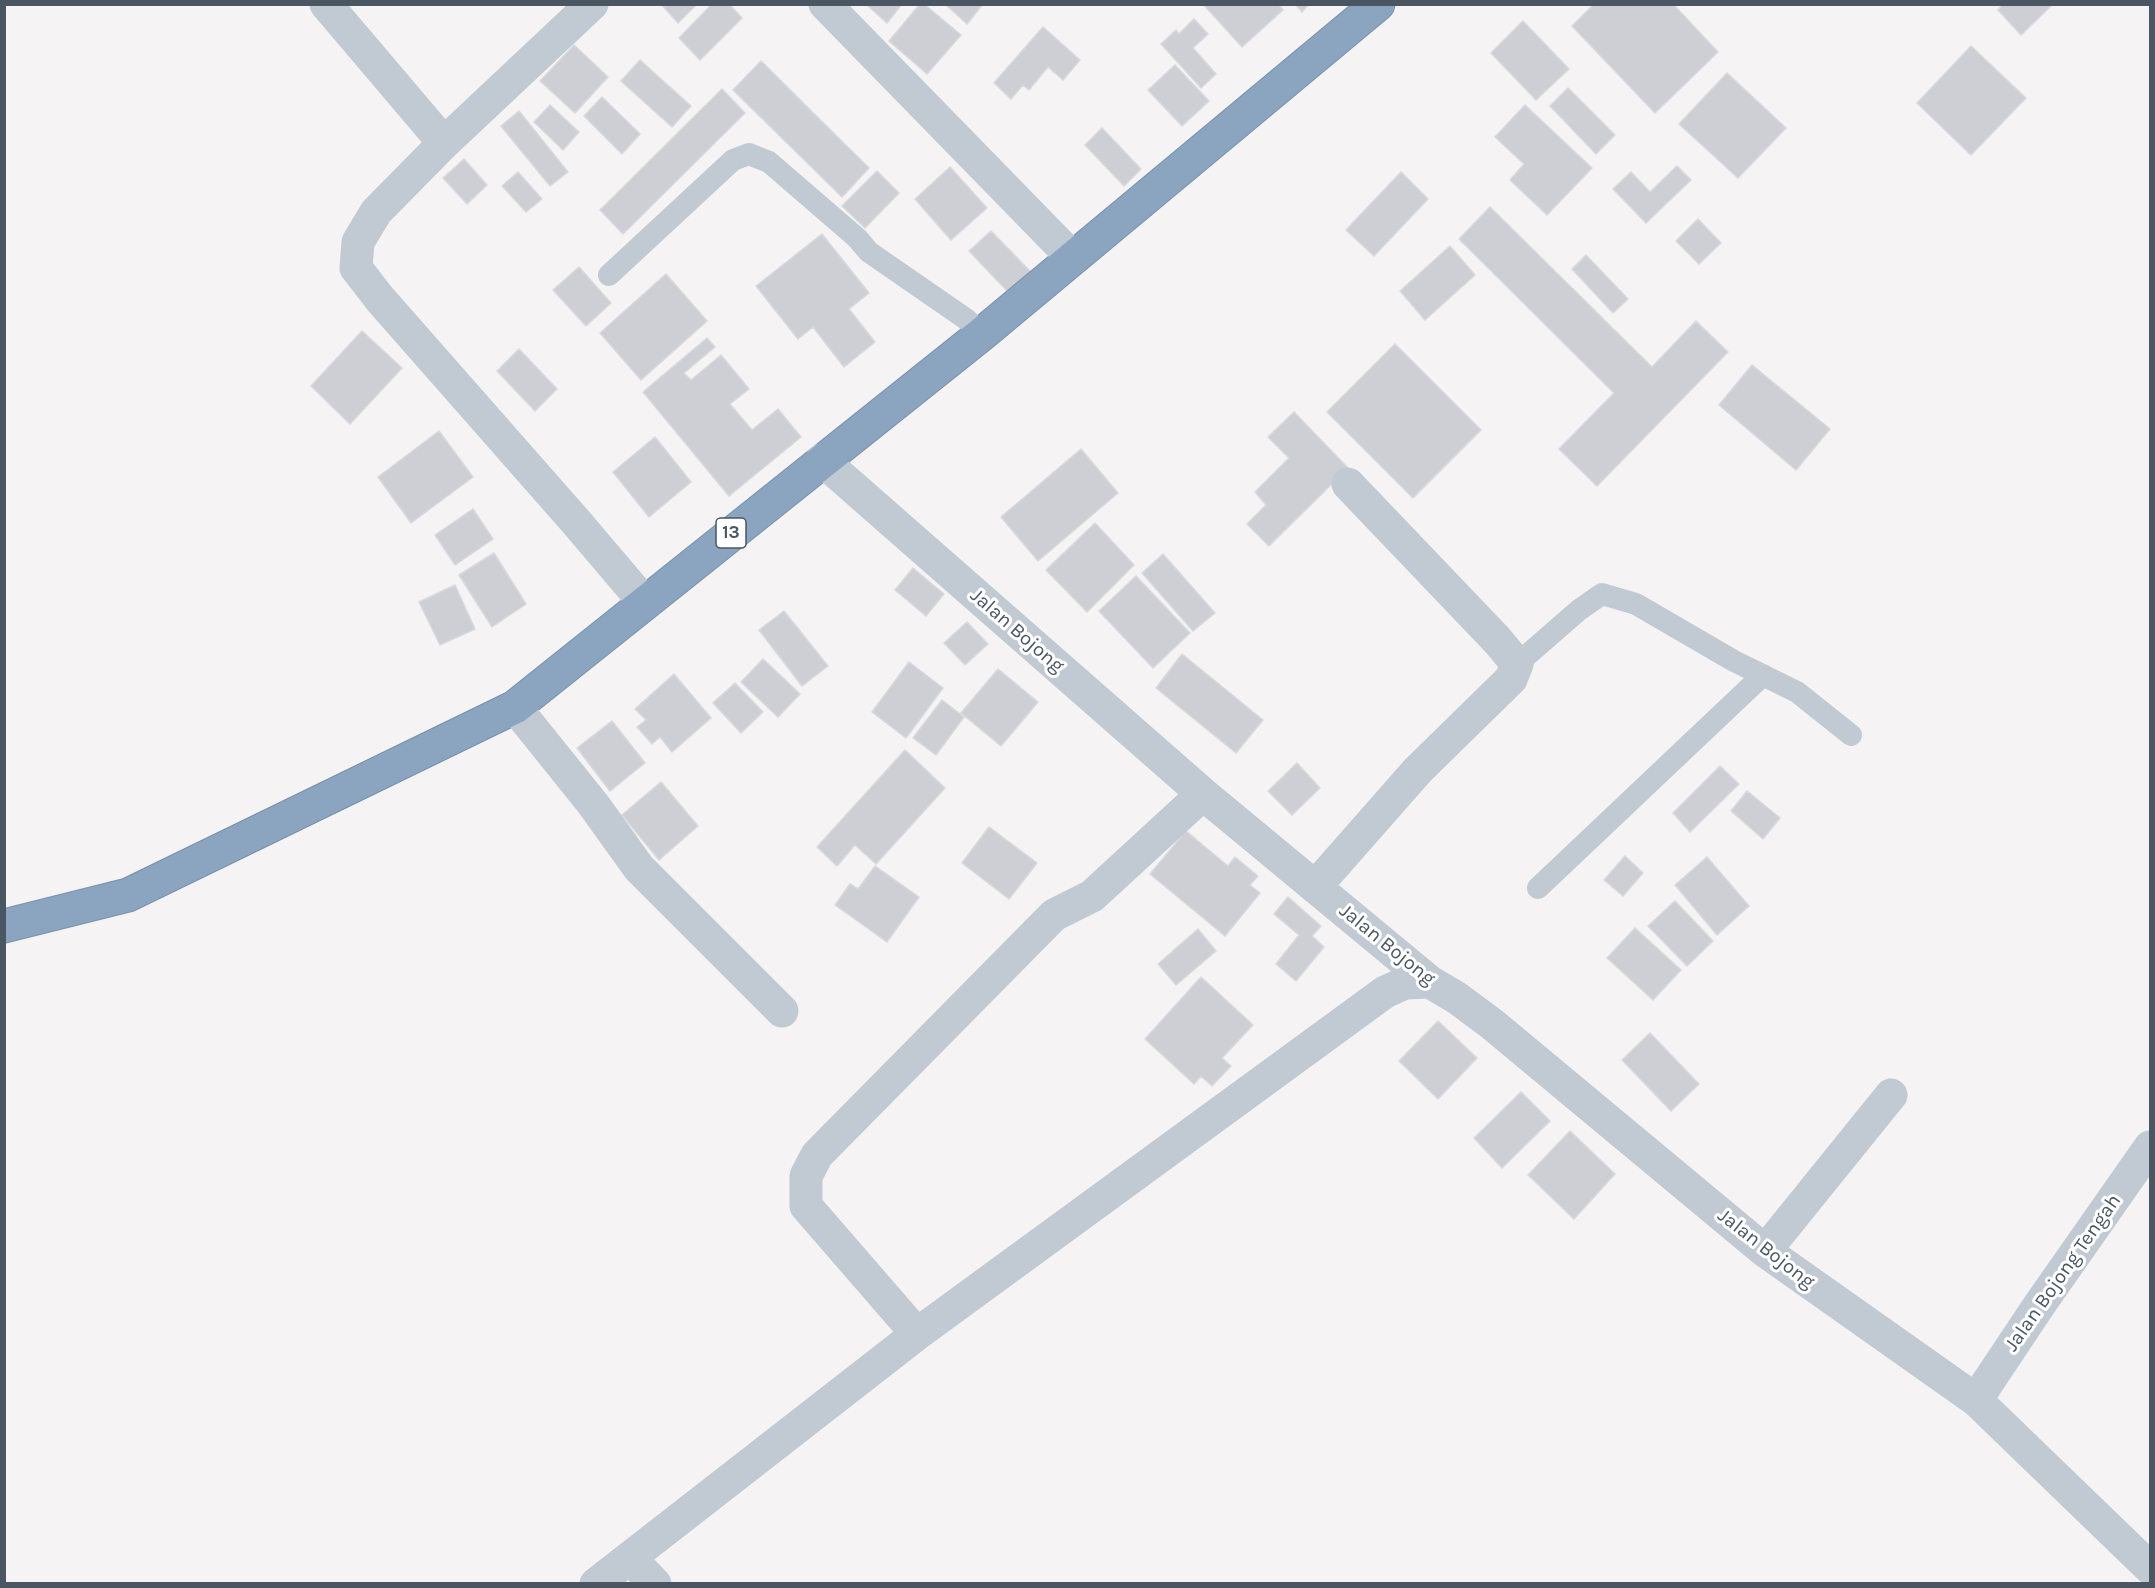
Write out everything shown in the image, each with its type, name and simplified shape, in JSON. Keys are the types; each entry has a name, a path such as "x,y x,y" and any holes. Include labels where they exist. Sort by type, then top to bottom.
{"highway":[{"name":"13","path":"4,926 128,895 515,707 982,334 1378,4"}],"street":[{"path":"326,4 444,143"},
{"path":"591,4 444,143 376,212 358,242 356,268 380,299 645,603"},
{"path":"825,4 1073,258"},
{"name":"Jalan Bojong","path":"822,460 1203,794 1430,982 1457,998 1492,1024 1765,1251 1976,1400 2151,1568"},
{"path":"1316,887 1418,770 1511,679 1517,664 1497,640 1348,484"},
{"path":"515,707 593,804 639,868 782,1011"},
{"path":"917,1334 807,1206 806,1176 817,1155 1054,915 1092,896 1203,794"},
{"path":"596,1584 917,1334 1385,992 1406,983 1430,982"},
{"path":"1765,1251 1890,1095"},
{"name":"Jalan Bojong Tengah","path":"1976,1400 2040,1304 2151,1147"},
{"path":"630,1558 655,1584"}],"lane":[{"path":"609,275 733,160 749,154 769,162 857,238 869,252 966,320 982,334"},
{"path":"1517,664 1579,610 1602,594 1636,604 1676,629 1797,692 1851,735"},
{"path":"1538,888 1763,675"}],"building":[{"path":"661,4 697,4 678,23"},
{"path":"712,4 729,4 742,18 700,60 679,38"},
{"path":"869,4 902,4 887,23 868,6"},
{"path":"920,4 924,4 961,35 927,74 889,41"},
{"path":"945,4 983,4 967,24"},
{"path":"1203,4 1278,4 1283,10 1242,47"},
{"path":"1295,4 1309,4 1302,12"},
{"path":"1594,4 1673,4 1718,52 1655,113 1572,26"},
{"path":"2003,4 2053,4 2021,35 1998,10"},
{"path":"1194,19 1208,34 1193,48 1216,74 1201,88 1161,44 1176,30 1179,34"},
{"path":"1523,21 1569,69 1536,100 1491,53"},
{"path":"1043,27 1080,60 1063,80 1048,67 1029,90 1023,85 1011,99 994,83"},
{"path":"574,45 608,77 575,113 540,81"},
{"path":"1971,46 2026,98 1971,155 1917,103"},
{"path":"640,60 691,106 672,127 621,81"},
{"path":"761,61 869,168 842,197 733,90"},
{"path":"1175,65 1209,101 1182,126 1148,90"},
{"path":"1727,73 1786,128 1738,178 1679,124"},
{"path":"1568,88 1615,135 1596,154 1550,106"},
{"path":"722,89 745,113 623,234 600,210"},
{"path":"602,97 640,134 622,154 584,116"},
{"path":"550,105 579,132 563,150 534,122"},
{"path":"1525,105 1592,168 1547,215 1510,180 1524,164 1495,137"},
{"path":"519,111 568,172 550,186 501,126"},
{"path":"1102,128 1141,169 1124,186 1085,145"},
{"path":"464,159 487,185 467,204 443,178"},
{"path":"1677,166 1691,180 1646,223 1613,189 1631,172 1650,192"},
{"path":"950,167 987,208 951,240 915,199"},
{"path":"877,171 899,193 865,228 842,206"},
{"path":"518,172 542,199 526,212 502,186"},
{"path":"1401,172 1428,199 1374,256 1346,230"},
{"path":"1490,207 1652,367 1696,321 1728,352 1597,486 1559,449 1614,393 1459,239"},
{"path":"1698,219 1721,243 1699,264 1676,241"},
{"path":"991,231 1032,273 1010,294 969,251"},
{"path":"822,234 869,293 849,309 875,342 844,367 813,327 798,339 756,286"},
{"path":"1450,246 1475,275 1425,320 1400,291"},
{"path":"1586,255 1628,299 1613,313 1572,269"},
{"path":"579,267 611,303 586,326 553,290"},
{"path":"666,274 707,321 641,380 600,333"},
{"path":"362,331 402,368 350,424 311,386"},
{"path":"707,338 715,347 684,373 691,380 721,355 749,389 730,404 752,430 778,409 801,437 729,496 643,392"},
{"path":"1395,344 1481,430 1413,498 1327,412"},
{"path":"519,349 557,389 535,411 497,371"},
{"path":"1752,365 1830,429 1796,470 1719,405"},
{"path":"1294,412 1348,468 1269,546 1247,524 1266,505 1255,492 1289,458 1268,437"},
{"path":"439,431 473,477 411,523 378,477"},
{"path":"655,437 691,482 649,517 613,472"},
{"path":"1081,449 1118,493 1038,561 1001,517"},
{"path":"473,509 493,539 455,565 435,535"},
{"path":"1095,523 1134,565 1087,612 1046,570"},
{"path":"494,553 526,604 492,627 459,575"},
{"path":"1163,554 1215,613 1193,631 1142,573"},
{"path":"913,568 944,594 926,616 895,590"},
{"path":"1136,576 1190,633 1153,668 1099,611"},
{"path":"455,585 475,629 440,645 419,602"},
{"path":"784,611 828,666 802,686 759,630"},
{"path":"967,622 988,644 965,665 944,643"},
{"path":"1182,654 1263,720 1236,753 1156,688"},
{"path":"763,659 800,694 778,717 741,682"},
{"path":"909,662 943,688 906,738 872,712"},
{"path":"998,669 1038,702 1001,746 961,713"},
{"path":"674,674 711,718 672,752 660,737 652,744 637,727 646,720 635,709"},
{"path":"735,683 763,712 741,733 713,703"},
{"path":"942,700 964,717 936,755 913,738"},
{"path":"612,721 645,763 610,791 577,748"},
{"path":"905,750 945,788 876,864 855,845 837,866 817,847"},
{"path":"1297,763 1320,788 1292,815 1268,791"},
{"path":"1720,766 1739,784 1690,832 1673,813"},
{"path":"661,782 698,826 659,860 622,815"},
{"path":"1747,791 1780,818 1763,839 1731,811"},
{"path":"989,827 1037,863 1009,899 962,863"},
{"path":"1186,831 1228,866 1235,857 1258,876 1250,885 1260,893 1225,936 1150,874"},
{"path":"1625,856 1643,873 1623,896 1604,880"},
{"path":"1707,857 1749,906 1717,935 1675,885"},
{"path":"875,866 919,897 887,942 835,905 850,884 858,889"},
{"path":"1288,897 1321,926 1312,936 1324,947 1296,981 1276,964 1299,935 1274,914"},
{"path":"1675,901 1713,941 1687,966 1648,926"},
{"path":"1635,928 1681,970 1653,1000 1607,958"},
{"path":"1198,929 1216,951 1176,985 1158,964"},
{"path":"1201,977 1253,1025 1222,1058 1231,1066 1212,1086 1201,1076 1194,1084 1145,1039"},
{"path":"1438,1021 1477,1058 1438,1099 1399,1061"},
{"path":"1650,1033 1699,1084 1671,1111 1622,1060"},
{"path":"1521,1092 1550,1121 1502,1168 1474,1138"},
{"path":"1570,1131 1615,1174 1574,1219 1528,1175"}]}
